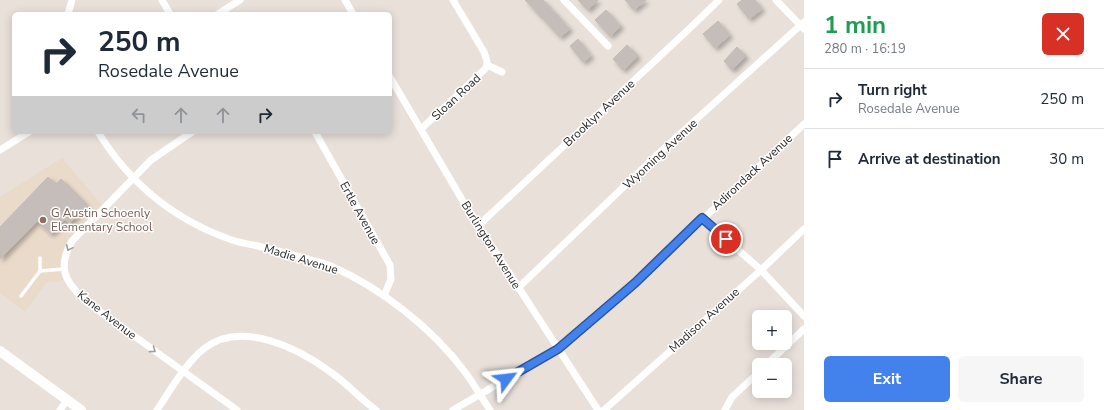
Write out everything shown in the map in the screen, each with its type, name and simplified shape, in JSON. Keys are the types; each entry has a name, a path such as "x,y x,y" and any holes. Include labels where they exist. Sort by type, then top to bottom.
{"main road":[{"path":"0,351 81,410"}],"street":[{"path":"69,12 72,0"},
{"path":"162,0 169,12"},
{"path":"221,12 240,0"},
{"path":"345,0 352,12"},
{"name":"Sloan Road","path":"421,129 485,69 487,65 484,52 453,0"},
{"path":"564,0 608,46"},
{"name":"Brooklyn Avenue","path":"479,225 689,29 718,0"},
{"path":"776,0 803,26"},
{"name":"Wyoming Avenue","path":"518,288 659,153 803,26"},
{"path":"487,65 502,72"},
{"name":"Burlington Avenue","path":"392,80 467,208 598,410"},
{"name":"Adirondack Avenue","path":"454,410 558,349 635,283 702,218 804,124"},
{"path":"0,150 25,134"},
{"name":"Madie Avenue","path":"99,134 117,160 133,179 180,216 232,240 330,266 360,281 384,296 416,321 441,345 464,371 490,410"},
{"name":"Kane Avenue","path":"189,134 151,160 101,214 72,241 67,251 65,269 66,276 72,288 88,302 237,410"},
{"name":"Ertle Avenue","path":"316,134 390,265 391,280 384,296"},
{"path":"702,218 761,270 804,316"},
{"name":"Madison Avenue","path":"604,410 761,270 804,229"},
{"path":"773,358 804,329"},
{"path":"157,410 201,351 222,338 234,336 253,337 288,348 309,358 329,370 376,410"},
{"path":"725,410 732,397 752,378"},
{"path":"60,410 67,400"}],"lane":[{"path":"21,296 40,271 40,258"},
{"path":"40,271 65,269"}],"shaded area":[{"name":"G Austin Schoenly Elementary School","path":"62,158 102,205 66,243 62,252 60,264 63,280 46,283 25,312 0,293 0,197"}],"building":[{"path":"525,0 543,0 570,29 560,37"},
{"path":"578,0 598,0 588,10"},
{"path":"625,0 646,0 634,10"},
{"path":"742,0 755,0 762,9 749,19 737,4"},
{"path":"606,10 621,26 610,36 595,20"},
{"path":"718,21 730,35 715,48 703,34"},
{"path":"578,39 591,56 583,62 570,46"},
{"path":"627,45 638,56 623,70 613,59"},
{"path":"737,47 746,56 732,70 724,61"},
{"path":"48,177 56,184 61,179 87,205 69,224 65,220 51,234 37,221 0,259 0,227"}],"place":[{"name":"G Austin Schoenly Elementary School","path":"43,220"}],"route":[{"path":"506,379 558,349 635,283 702,218 726,239"}]}
